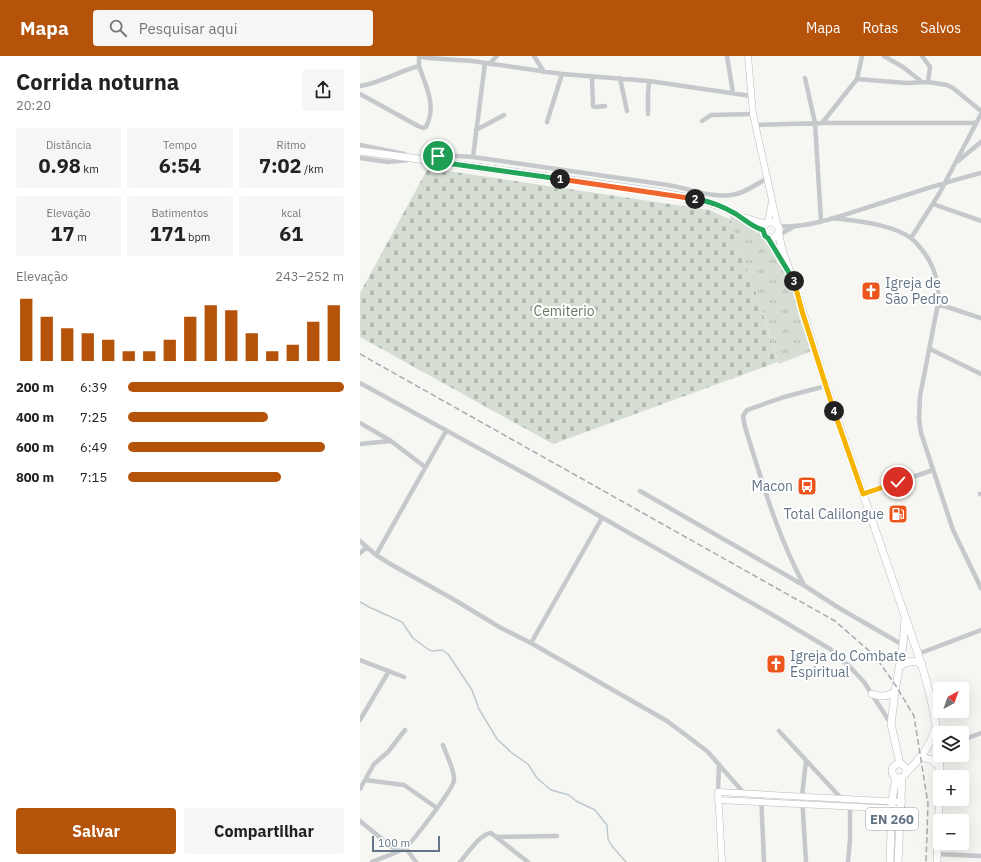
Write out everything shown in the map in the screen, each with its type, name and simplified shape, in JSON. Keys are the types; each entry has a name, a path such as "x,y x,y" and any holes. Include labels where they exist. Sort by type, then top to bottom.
{"main road":[{"path":"360,151 658,192 714,204 736,214 756,228 765,226 772,222 778,225 780,229 778,235 782,250 826,386 922,664 936,726"},
{"path":"765,226 765,236 768,238 791,276"},
{"path":"768,238 774,238 778,235"},
{"path":"901,776 905,767 900,764 891,724 903,646 905,616"},
{"path":"899,666 910,661 922,664"},
{"path":"872,694 885,696 895,692"},
{"path":"901,776 922,757 933,736"},
{"path":"922,757 932,760 940,767"},
{"path":"936,862 940,762"},
{"path":"900,764 895,765 893,774 901,776"},
{"name":"EN 260","path":"890,858 892,801 901,776"},
{"name":"EN 260","path":"898,858 901,776"},
{"path":"890,858 898,858"}],"street":[{"path":"360,94 418,126 423,128 426,127 431,104 430,96 419,66 419,56 478,62 562,74 650,81 751,96"},
{"path":"478,62 479,56"},
{"path":"473,157 487,64 497,56"},
{"path":"534,56 544,72"},
{"path":"727,56 733,93"},
{"path":"748,56 753,114 771,202 778,225 795,226 821,221 946,182 981,173"},
{"path":"822,123 857,79 862,56"},
{"path":"884,56 925,82"},
{"path":"922,56 930,67 925,82"},
{"path":"360,86 378,81 406,69 419,66"},
{"path":"547,122 562,74"},
{"path":"592,77 593,106 605,106"},
{"path":"620,78 626,111"},
{"path":"805,78 815,123 821,221"},
{"path":"857,79 906,83 925,82 947,85 953,88 981,113 946,182 911,238"},
{"path":"648,114 650,81"},
{"path":"702,121 711,115 753,114"},
{"path":"476,130 504,115"},
{"path":"755,125 815,123 976,123"},
{"path":"957,162 981,142"},
{"path":"360,145 393,151 421,159"},
{"path":"432,161 442,154 473,157 549,167 673,186 716,195 730,196 766,179"},
{"path":"360,158 388,162 421,159"},
{"path":"765,226 771,202"},
{"path":"932,204 981,221"},
{"path":"832,218 877,224 895,230 911,238 922,250 931,264 938,286 938,304 920,396 919,419 921,433 953,530 981,588"},
{"path":"778,235 795,226"},
{"path":"938,304 981,318"},
{"path":"930,349 981,374"},
{"path":"360,383 772,614 830,649 851,668 872,694 891,724"},
{"path":"805,586 790,559 775,521 745,427 743,416 746,410 826,386"},
{"path":"360,423 391,441 425,467"},
{"path":"376,555 446,431"},
{"path":"360,444 391,441"},
{"path":"863,494 933,470"},
{"path":"640,491 805,586 903,646"},
{"path":"531,643 602,518"},
{"path":"360,541 376,555 501,628 531,643 662,718 692,738 707,751 743,792"},
{"path":"360,554 367,547"},
{"path":"918,654 981,630"},
{"path":"360,660 404,677"},
{"path":"360,720 389,671"},
{"path":"360,789 374,764 388,752 405,730"},
{"path":"779,731 841,798"},
{"path":"969,737 981,733"},
{"path":"372,862 405,847 437,808 451,788 454,780 443,745"},
{"path":"806,761 802,796 806,862"},
{"path":"720,764 718,800 722,862"},
{"path":"360,775 366,779 404,785 437,808"},
{"path":"718,792 743,792 892,801 901,806"},
{"path":"761,793 764,862"},
{"path":"848,862 850,840 850,798"},
{"path":"718,800 892,809 901,806"},
{"path":"360,821 397,851"},
{"path":"460,862 486,834 491,833 528,862"},
{"path":"497,837 558,836"},
{"path":"405,847 416,862"},
{"path":"937,854 981,856"}],"green space":[{"name":"Cemiterio","path":"428,168 710,210 731,220 737,242 756,293 778,362 553,444 360,337 360,293"},
{"path":"728,210 763,233 791,276 814,350 779,364 756,293 737,242"}],"waterway":[{"path":"360,602 402,622 413,638 429,650 442,650 448,654 472,690 479,709 497,739 512,753 528,764 537,778 551,790 569,795 576,801 595,810 607,825 608,839 612,846 626,862"}],"railway":[{"path":"360,354 835,621 875,656 896,686 914,716 928,804 926,862"}],"place":[{"name":"Igreja de São Pedro","path":"871,291"},
{"name":"Macon","path":"807,486"},
{"name":"Total Calilongue","path":"898,514"},
{"name":"Igreja do Combate Espiritual","path":"776,664"}],"route":[{"path":"438,156 432,161 658,192 699,200 728,210 756,228 763,230 765,236 768,238 793,280 826,386 863,494 898,482"}]}
